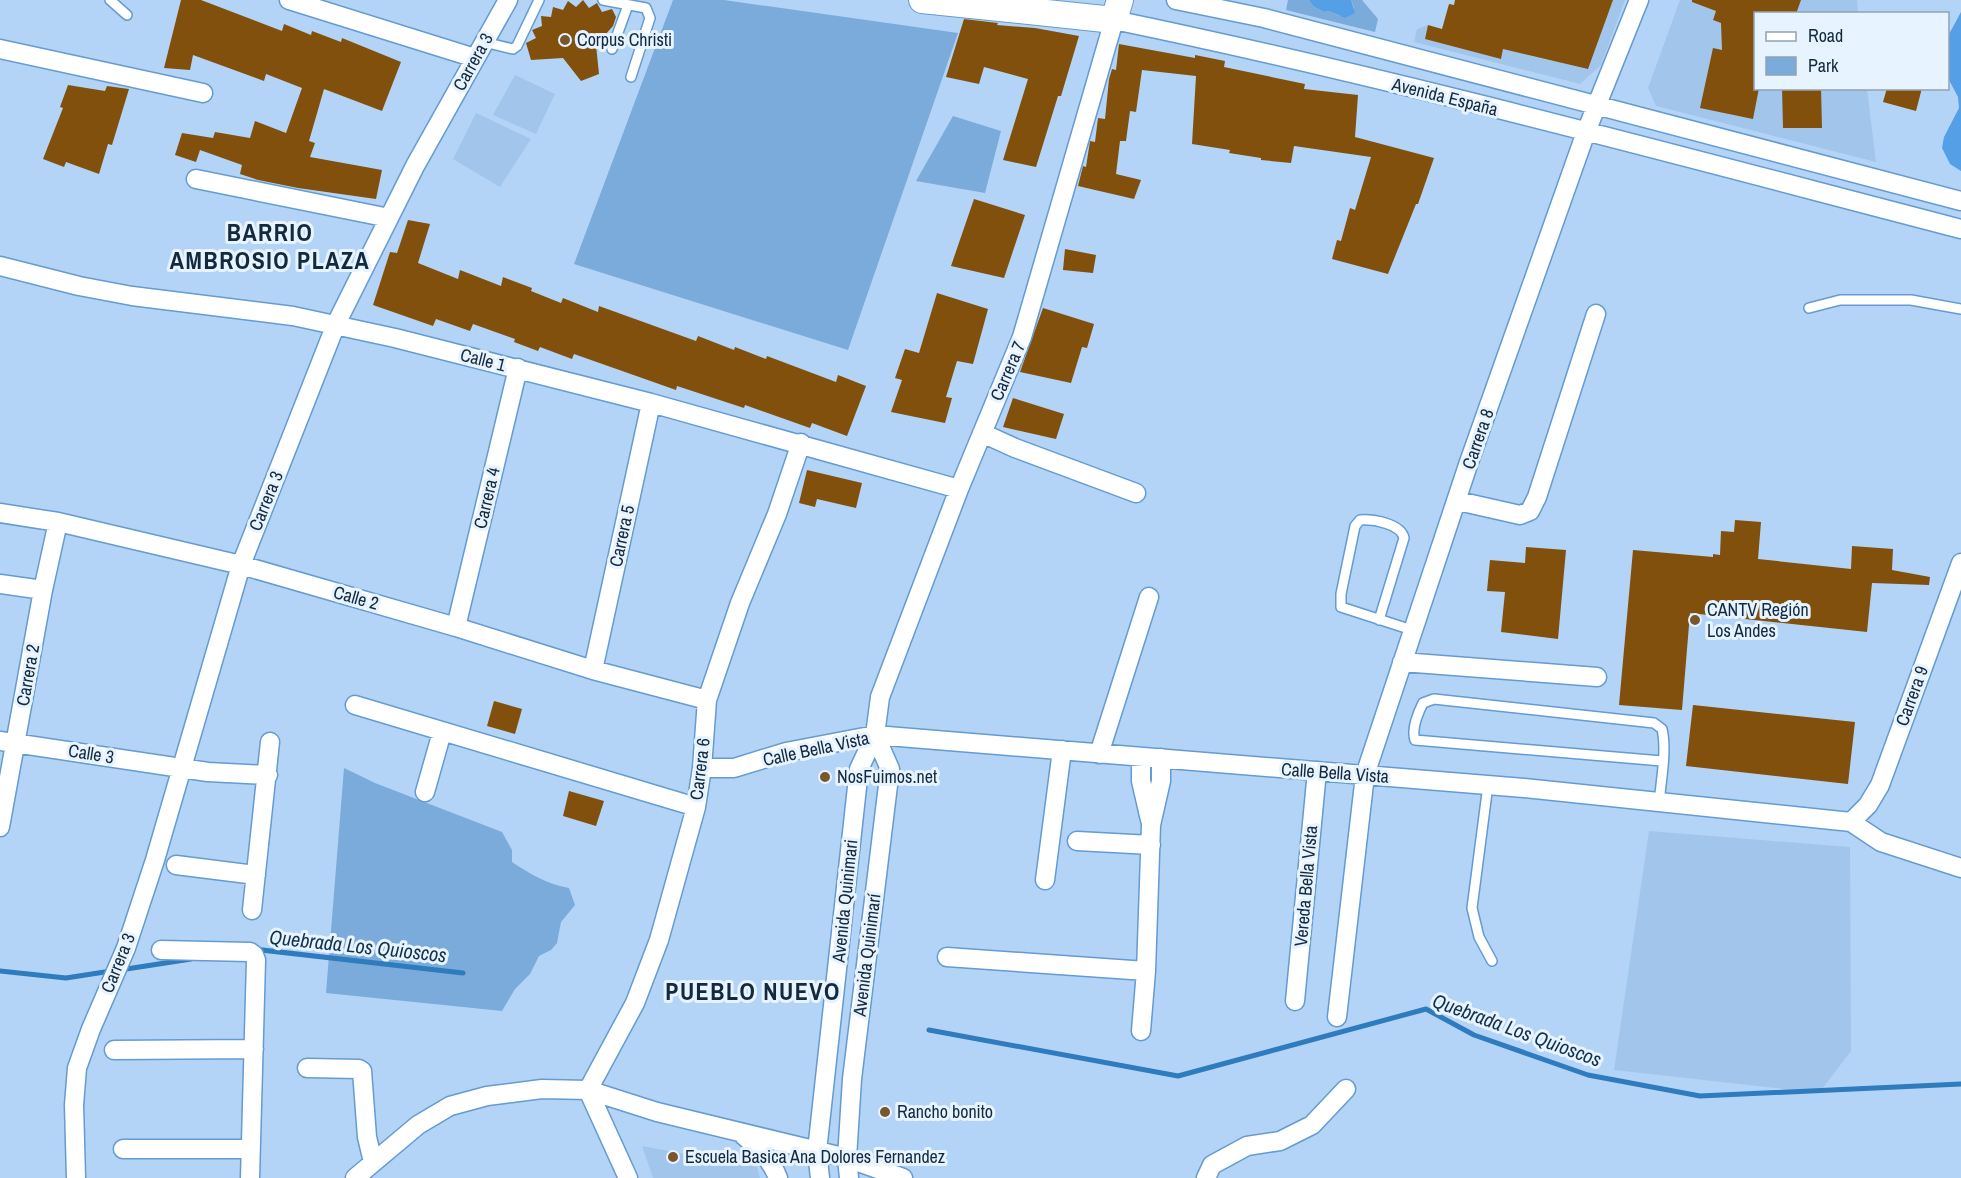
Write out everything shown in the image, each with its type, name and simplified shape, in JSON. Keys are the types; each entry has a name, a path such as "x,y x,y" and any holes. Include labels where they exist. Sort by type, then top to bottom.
{"street":[{"path":"289,0 475,58"},
{"name":"Carrera 3","path":"76,1178 75,1088 78,1068 91,1029 126,948 155,860 241,565 336,324 415,166 508,0"},
{"name":"Avenida España","path":"922,0 1117,10 1216,42 1586,132 1961,229"},
{"name":"Avenida España","path":"1176,0 1264,18 1961,201"},
{"name":"Carrera 8","path":"1337,1017 1365,775 1412,630 1458,501 1462,461 1586,132 1639,0"},
{"name":"Carrera 7","path":"875,735 880,697 959,489 1022,337 1117,10"},
{"path":"0,49 203,93"},
{"path":"196,179 389,218"},
{"name":"Calle 1","path":"0,266 132,296 293,316 336,324 651,403 801,443 959,489"},
{"path":"1458,501 1520,514 1530,511 1537,497 1596,314"},
{"name":"Carrera 4","path":"456,627 518,368"},
{"name":"Carrera 5","path":"593,670 651,403"},
{"path":"982,433 1015,448 1136,493"},
{"name":"Carrera 6","path":"588,1090 635,1002 659,940 696,807 702,768 707,700 741,603 777,514 801,443"},
{"name":"Calle 2","path":"0,513 58,522 241,565 456,627 593,670 707,700"},
{"name":"Carrera 2","path":"0,827 8,742 58,522"},
{"name":"Carrera 9","path":"1851,822 1868,806 1880,784 1956,589 1961,563"},
{"path":"0,584 43,590"},
{"path":"1099,754 1149,597"},
{"path":"1402,662 1597,677"},
{"path":"355,705 696,807"},
{"path":"425,792 442,732"},
{"name":"Calle Bella Vista","path":"702,768 734,768 786,752 875,735 1488,785 1851,822 1881,842 1961,868"},
{"name":"Avenida Quinimari","path":"820,1178 817,1151 859,769 875,735"},
{"name":"Avenida Quinimarí","path":"849,1178 847,1158 852,1078 890,769 875,735"},
{"name":"Calle 3","path":"8,742 208,772 268,775"},
{"path":"252,910 270,742"},
{"path":"1045,880 1062,750"},
{"path":"1141,757 1141,781 1151,825 1146,970 1141,1031"},
{"path":"1151,825 1161,781 1161,758"},
{"name":"Vereda Bella Vista","path":"1296,1001 1317,771"},
{"path":"1077,841 1151,845"},
{"path":"176,865 256,875"},
{"path":"160,950 250,952 256,960 250,1178"},
{"path":"947,957 1146,970"},
{"path":"114,1050 254,1049"},
{"path":"307,1068 359,1069 362,1071 367,1137 373,1162"},
{"path":"1206,1178 1212,1165 1247,1146 1280,1141 1312,1125 1346,1089"},
{"path":"355,1178 418,1125 450,1106 487,1096 531,1091 588,1090 657,1112 847,1158 903,1178"},
{"path":"588,1090 628,1178"},
{"path":"739,1132 759,1148 773,1165 778,1178"},
{"path":"123,1149 249,1149"}],"lane":[{"path":"110,0 128,15"},
{"path":"484,42 508,49 517,46 539,0"},
{"path":"603,0 646,8 650,18 631,77"},
{"path":"612,49 628,4"},
{"path":"1809,308 1840,300 1911,300 1961,309"},
{"path":"1379,620 1404,538 1403,532 1398,528 1360,520 1355,526 1341,594 1341,607 1379,620 1412,630"},
{"path":"1659,803 1662,761 1662,729 1654,723 1429,699 1419,712 1413,734 1415,740 1662,761"},
{"path":"1488,785 1472,908 1479,937 1492,961"}],"shaded area":[{"path":"1309,0 1351,0 1355,13 1345,18 1329,11 1324,12 1313,6"},
{"path":"1568,0 1580,0 1562,63 1587,69 1613,0 1625,0 1601,65 1580,84 1414,42 1417,29 1428,25 1425,39 1501,59 1503,49 1552,61"},
{"path":"1680,0 1857,0 1858,12 1754,12 1754,90 1867,90 1876,162 1656,106 1648,88"},
{"path":"1961,12 1961,171 1950,164 1942,148 1944,137 1959,108 1958,97 1949,80 1949,34"},
{"path":"515,75 555,94 536,134 493,115"},
{"path":"476,113 531,139 500,187 453,159"},
{"path":"1649,831 1850,847 1851,1051 1819,1093 1614,1070"},
{"name":"Escuela Basica Ana Dolores Fernandez","path":"642,1146 757,1167 760,1178 653,1178"}],"green space":[{"path":"673,0 724,0 958,33 848,350 574,264"},
{"path":"1288,0 1309,0 1313,6 1324,12 1329,11 1340,16 1354,8 1351,0 1362,0 1378,19 1375,32 1286,10"},
{"path":"953,116 1001,131 985,193 916,181"},
{"path":"344,768 375,783 502,832 512,850 512,862 539,878 569,888 575,905 561,922 557,943 551,950 539,956 530,974 515,989 502,1011 326,993"}],"building":[{"path":"181,0 201,0 282,31 284,24 311,35 312,31 341,42 342,38 401,62 382,111 324,89 309,141 315,143 310,157 382,170 376,199 258,180 240,174 242,165 200,150 196,162 175,155 182,133 213,138 215,132 250,138 255,121 286,133 302,88 266,74 264,81 193,55 190,70 164,68"},
{"name":"Corpus Christi","path":"583,0 589,8 597,3 602,12 612,9 616,17 613,26 596,45 599,74 581,81 563,58 531,60 526,43 536,38 532,30 542,26 541,16 551,17 553,7 563,10 568,1 576,7"},
{"path":"1455,0 1613,0 1588,69 1503,49 1501,59 1425,39 1428,25 1442,29 1449,4 1454,5"},
{"path":"1692,0 1801,0 1797,12 1754,12 1754,90 1759,90 1753,119 1700,108 1713,48 1722,50 1721,23 1713,20 1716,11 1692,2"},
{"path":"964,19 1079,36 1036,167 1003,160 1028,79 984,67 979,84 946,77"},
{"path":"1119,44 1225,61 1224,67 1305,84 1304,89 1358,95 1355,137 1434,158 1418,204 1416,204 1388,274 1332,259 1337,240 1341,241 1350,208 1355,210 1371,157 1294,146 1291,163 1261,160 1261,158 1229,153 1230,150 1192,144 1196,76 1142,70 1136,112 1130,111 1126,141 1120,141 1116,174 1141,180 1134,199 1078,186 1083,166 1086,167 1090,141 1095,142 1098,118 1105,119 1109,79 1112,69 1116,70"},
{"path":"68,85 105,91 107,86 129,89 112,145 108,144 99,174 66,162 64,167 43,159 63,108 60,107"},
{"path":"1782,90 1821,90 1822,128 1783,128"},
{"path":"1886,90 1921,90 1916,111 1883,102"},
{"path":"974,199 1025,215 1004,278 951,266"},
{"path":"408,220 430,224 418,263 458,279 460,270 501,286 503,277 532,288 531,291 561,303 563,298 598,312 599,306 696,341 698,336 734,350 735,347 766,359 767,356 836,382 838,375 866,386 847,436 812,423 810,428 745,405 744,408 677,386 676,390 574,354 572,359 540,347 538,351 514,342 515,339 473,324 470,331 436,319 433,326 373,305 390,252 397,253"},
{"path":"1065,249 1096,255 1093,273 1063,270"},
{"path":"937,293 988,309 973,364 957,361 946,397 952,398 945,423 891,412 902,380 895,378 905,349 919,353"},
{"path":"1043,308 1094,324 1087,348 1082,347 1071,383 1020,372"},
{"path":"1013,398 1064,414 1056,439 1003,427"},
{"path":"807,470 862,483 856,508 817,499 815,507 799,503"},
{"path":"1735,520 1761,522 1758,559 1851,569 1852,546 1893,549 1892,570 1930,577 1929,585 1872,583 1867,632 1690,613 1682,710 1619,705 1633,550 1713,557 1713,554 1720,555 1721,531 1734,532"},
{"path":"1526,547 1566,550 1558,639 1501,632 1505,592 1487,591 1490,560 1525,563"},
{"path":"494,701 522,709 515,734 487,726"},
{"path":"1693,705 1855,722 1848,784 1686,766"},
{"path":"569,791 604,801 596,826 563,816"}],"waterway":[{"name":"Quebrada Los Quioscos","path":"253,949 463,973"},
{"name":"Quebrada Los Quioscos","path":"120,970 191,959"},
{"name":"Quebrada Los Quioscos","path":"0,971 66,978 111,971"},
{"name":"Quebrada Los Quioscos","path":"929,1030 1178,1076 1426,1009 1474,1035 1588,1075 1700,1096 1961,1084"}],"place":[{"name":"Corpus Christi","path":"565,40"},
{"name":"CANTV Región Los Andes","path":"1695,620"},
{"name":"NosFuimos.net","path":"825,777"},
{"name":"Rancho bonito","path":"885,1112"},
{"name":"Escuela Basica Ana Dolores Fernandez","path":"673,1157"}],"district":[{"name":"BARRIO AMBROSIO PLAZA","path":"270,247"},
{"name":"PUEBLO NUEVO","path":"753,992"}]}
